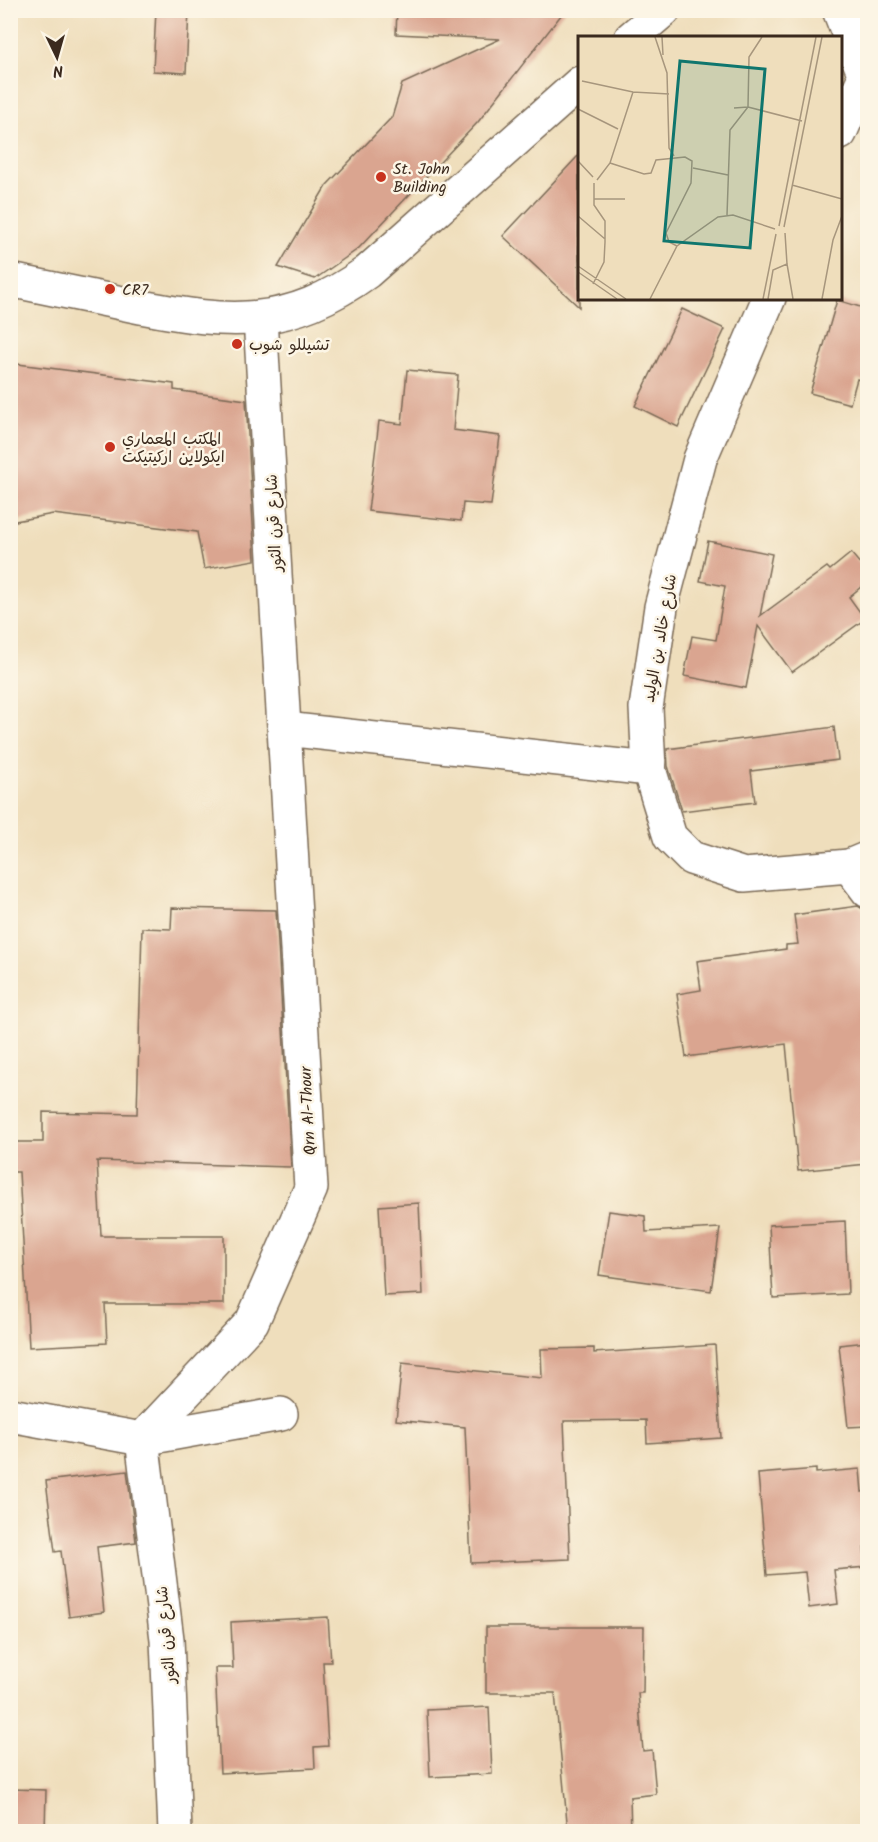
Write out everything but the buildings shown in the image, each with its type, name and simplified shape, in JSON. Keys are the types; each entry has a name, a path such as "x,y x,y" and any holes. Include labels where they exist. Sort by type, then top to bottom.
{"street":[{"path":"633,36 664,10"},
{"path":"839,10 865,76 842,128"},
{"path":"10,280 201,318 260,318 316,302 367,272 578,84"},
{"name":"شارع خالد بن الوليد","path":"768,300 700,459 661,607 646,708 649,769 670,837 691,858 744,875 861,872"},
{"name":"شارع قرن الثور","path":"260,318 285,729"},
{"path":"285,729 649,769"},
{"name":"Qrn Al-Thour","path":"142,1439 252,1322 311,1188 285,729"},
{"path":"10,1415 142,1439 281,1414"},
{"name":"شارع قرن الثور","path":"142,1439 167,1639 175,1832"}],"place":[{"name":"St. John Building","path":"381,177"},
{"name":"CR7","path":"110,289"},
{"name":"تشيللو شوب","path":"237,344"},
{"name":"المكتب المعماري ايكولاين اركيتيكت","path":"110,447"}]}
